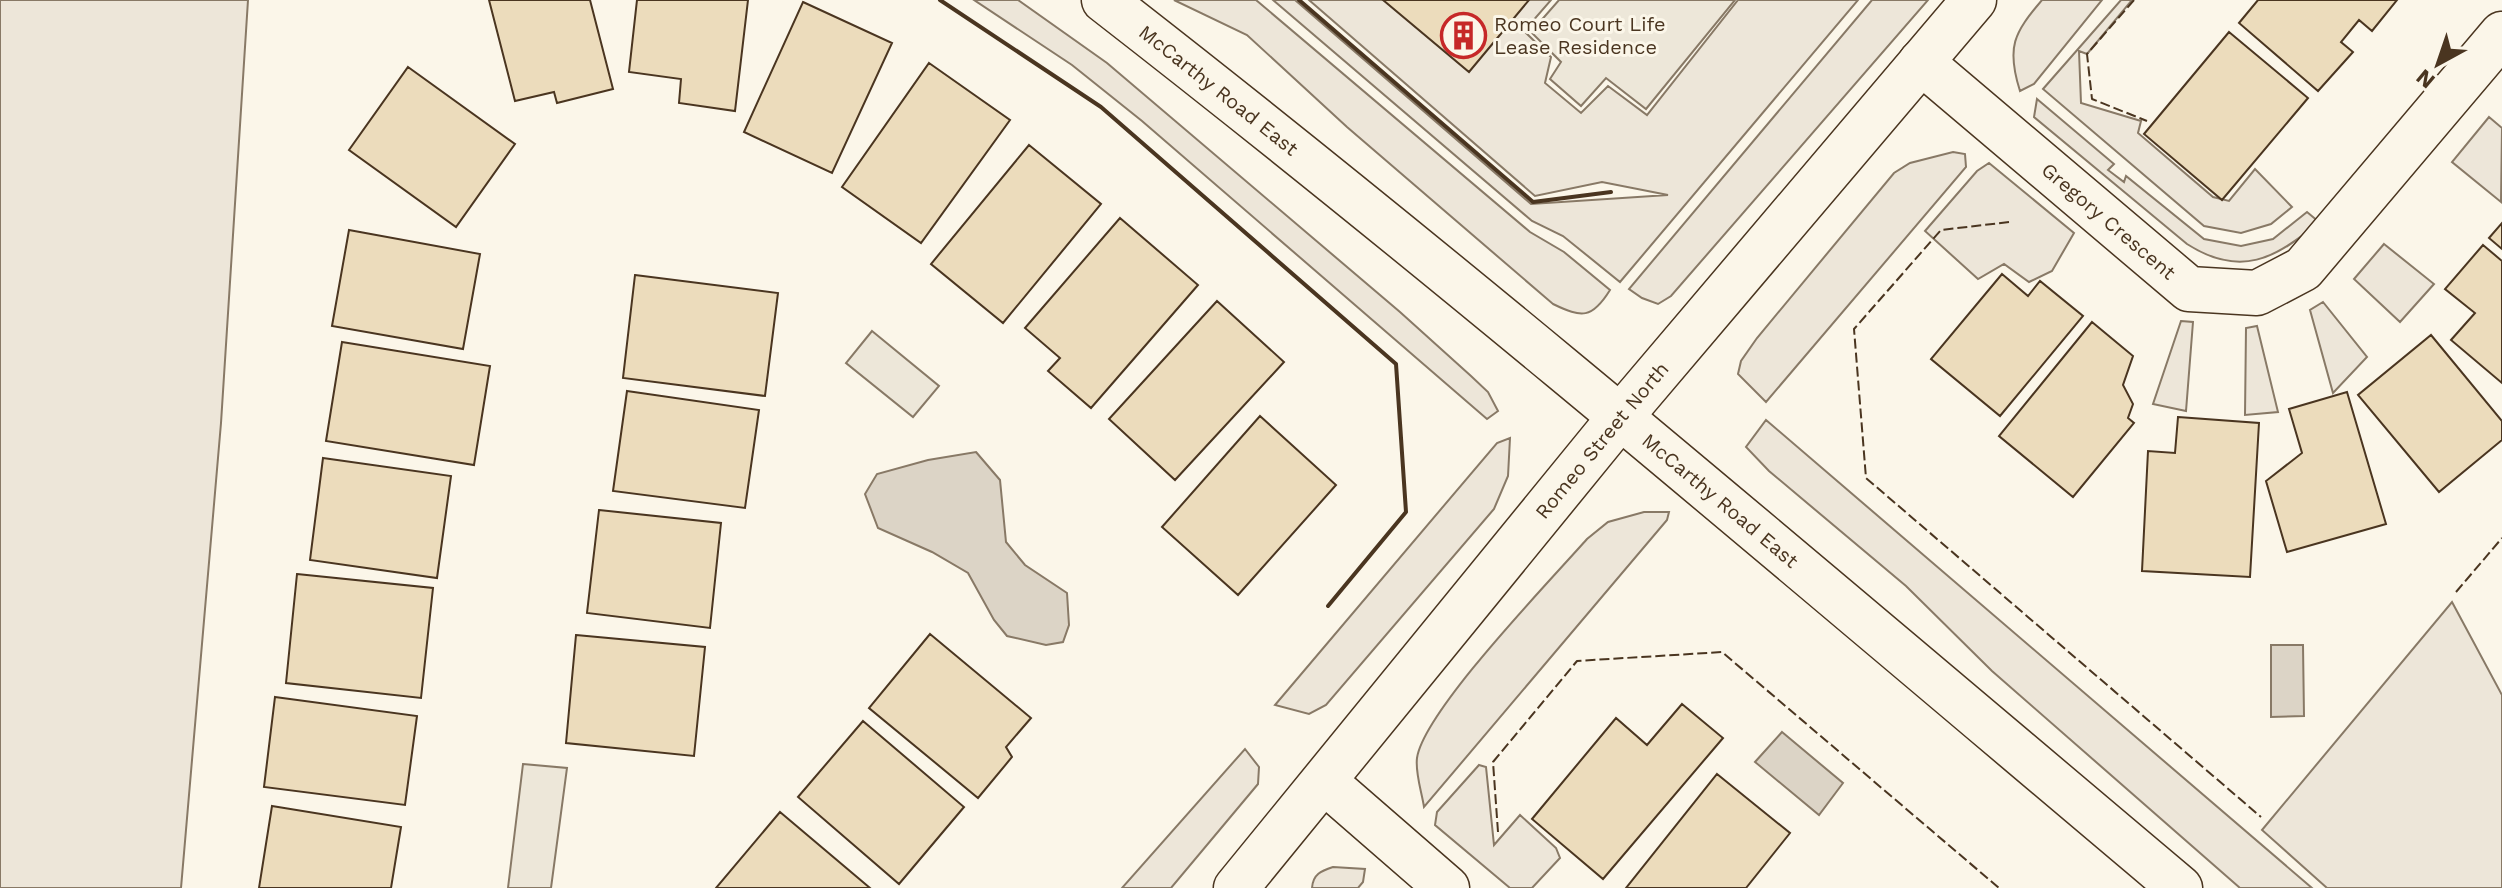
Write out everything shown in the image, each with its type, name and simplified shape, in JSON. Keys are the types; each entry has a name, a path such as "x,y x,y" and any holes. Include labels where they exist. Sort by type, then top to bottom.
{"street":[{"name":"McCarthy Road East","path":"1104,0 1276,134 1621,416 2180,888"},
{"name":"Romeo Street North","path":"1236,888 1621,416 1974,0"},
{"name":"Gregory Crescent","path":"1921,62 2189,289 2257,293 2303,269 2502,34"},
{"path":"1325,782 1447,888"}],"shaded area":[{"path":"0,0 248,0 221,423 181,888 0,888"},
{"path":"974,0 1018,0 1107,63 1400,312 1488,392 1498,411 1487,419 1142,121 1072,65"},
{"path":"1174,0 1256,0 1530,232 1564,252 1610,290 1604,300 1586,313 1572,312 1553,304 1347,127 1247,35"},
{"path":"1273,0 1295,0 1531,204 1668,195 1602,182 1535,196 1309,0 1551,0 1524,31 1551,57 1545,83 1581,113 1608,86 1647,115 1738,0 1858,0 1620,282 1563,236 1532,221"},
{"path":"1559,0 1735,0 1646,109 1606,78 1581,106 1550,79 1561,62 1531,32"},
{"path":"1872,0 1928,0 1671,296 1658,304 1629,289"},
{"path":"2042,0 2102,0 2034,84 2020,91 2014,63 2015,41"},
{"path":"2121,0 2132,0 2087,54 2079,51 2081,103 2141,121 2138,133 2213,197 2229,201 2255,169 2292,207 2271,224 2241,233 2204,226 2043,89"},
{"path":"2037,99 2114,164 2108,170 2124,182 2126,176 2204,239 2241,246 2273,239 2307,212 2319,222 2288,246 2257,260 2224,260 2206,254 2187,244 2034,117"},
{"path":"2489,117 2502,128 2501,202 2452,162"},
{"path":"1953,152 1965,154 1966,167 1766,402 1738,374 1741,361 1757,338 1894,173 1910,163"},
{"path":"1989,163 2074,233 2052,271 2029,282 2004,264 1978,279 1925,231 1977,171"},
{"path":"2384,244 2434,284 2400,322 2354,279"},
{"path":"2323,302 2367,357 2333,393 2310,310"},
{"path":"2181,321 2193,322 2186,411 2153,404"},
{"path":"2257,326 2278,412 2245,415 2246,328"},
{"path":"872,331 939,386 913,417 846,363"},
{"path":"1766,420 2312,888 2240,888 1992,671 1906,586 1769,471 1746,447"},
{"path":"1510,438 1508,476 1494,509 1326,705 1309,714 1275,705 1497,443"},
{"path":"976,452 1000,480 1006,542 1025,565 1067,593 1069,625 1063,642 1046,645 1007,636 994,620 968,573 932,552 878,528 865,494 877,474 928,460"},
{"path":"1644,512 1669,512 1667,520 1424,807 1417,758 1441,710 1464,679 1587,539 1608,522"},
{"path":"2452,602 2502,695 2502,888 2327,888 2262,830"},
{"path":"2271,645 2303,645 2304,716 2271,717"},
{"path":"1782,732 1843,783 1819,815 1755,762"},
{"path":"1245,749 1259,767 1258,784 1171,888 1122,888"},
{"path":"523,764 567,768 551,888 508,888"},
{"path":"1479,765 1486,767 1494,845 1520,815 1556,848 1560,858 1532,888 1510,888 1435,825 1437,812"},
{"path":"1333,867 1365,869 1363,882 1358,888 1312,888 1318,874"}],"building":[{"path":"489,0 590,0 613,89 557,103 554,92 515,101"},
{"path":"637,0 748,0 735,111 679,103 681,79 629,72"},
{"name":"Romeo Court Life Lease Residence","path":"1383,0 1529,0 1469,72"},
{"path":"2258,0 2397,0 2372,31 2359,20 2341,42 2353,52 2318,91 2239,23"},
{"path":"803,2 892,43 832,173 744,132"},
{"path":"2229,32 2308,98 2222,200 2144,134"},
{"path":"929,63 1010,120 921,243 842,187"},
{"path":"408,67 515,144 456,227 349,150"},
{"path":"1029,145 1101,204 1003,323 931,264"},
{"path":"1120,218 1198,285 1091,408 1048,371 1060,358 1025,328"},
{"path":"2502,223 2502,249 2489,238"},
{"path":"349,230 480,254 463,349 332,326"},
{"path":"2483,245 2502,261 2502,383 2451,340 2475,313 2445,289"},
{"path":"2002,274 2028,296 2040,281 2083,316 2000,416 1931,359"},
{"path":"635,275 778,293 765,396 623,378"},
{"path":"1217,301 1284,362 1175,480 1109,419"},
{"path":"2092,322 2133,356 2123,385 2133,404 2128,418 2134,423 2073,497 1999,436"},
{"path":"2431,335 2502,421 2502,440 2439,492 2358,395"},
{"path":"342,342 490,366 474,465 326,441"},
{"path":"627,391 759,410 745,508 613,491"},
{"path":"2347,392 2386,524 2287,552 2266,481 2302,453 2289,409"},
{"path":"1260,416 1336,485 1238,595 1162,527"},
{"path":"2178,417 2259,423 2250,577 2142,571 2148,451 2175,453"},
{"path":"323,458 451,476 437,578 310,560"},
{"path":"599,510 721,523 710,628 587,613"},
{"path":"297,574 433,588 421,698 286,683"},
{"path":"930,634 1031,718 1006,747 1012,757 978,798 869,708"},
{"path":"576,635 705,647 694,756 566,743"},
{"path":"275,697 417,716 405,805 264,787"},
{"path":"1682,704 1723,738 1603,879 1532,819 1616,718 1647,745"},
{"path":"863,721 964,807 899,884 798,797"},
{"path":"1717,774 1790,833 1746,888 1626,888"},
{"path":"272,806 401,827 391,888 259,888"},
{"path":"780,812 870,888 716,888"}],"fence":[{"path":"2134,0 2087,54 2092,99 2147,121"},
{"path":"2009,222 1941,230 1854,329 1866,478 2261,817"},
{"path":"2456,592 2502,538"},
{"path":"1498,832 1493,762 1577,661 1722,652 1999,888"}],"wall":[{"path":"940,0 1101,107 1396,364 1406,512 1328,606"},
{"path":"1299,0 1533,202 1611,192"}],"place":[{"name":"Romeo Court Life Lease Residence","path":"1463,36"}]}
